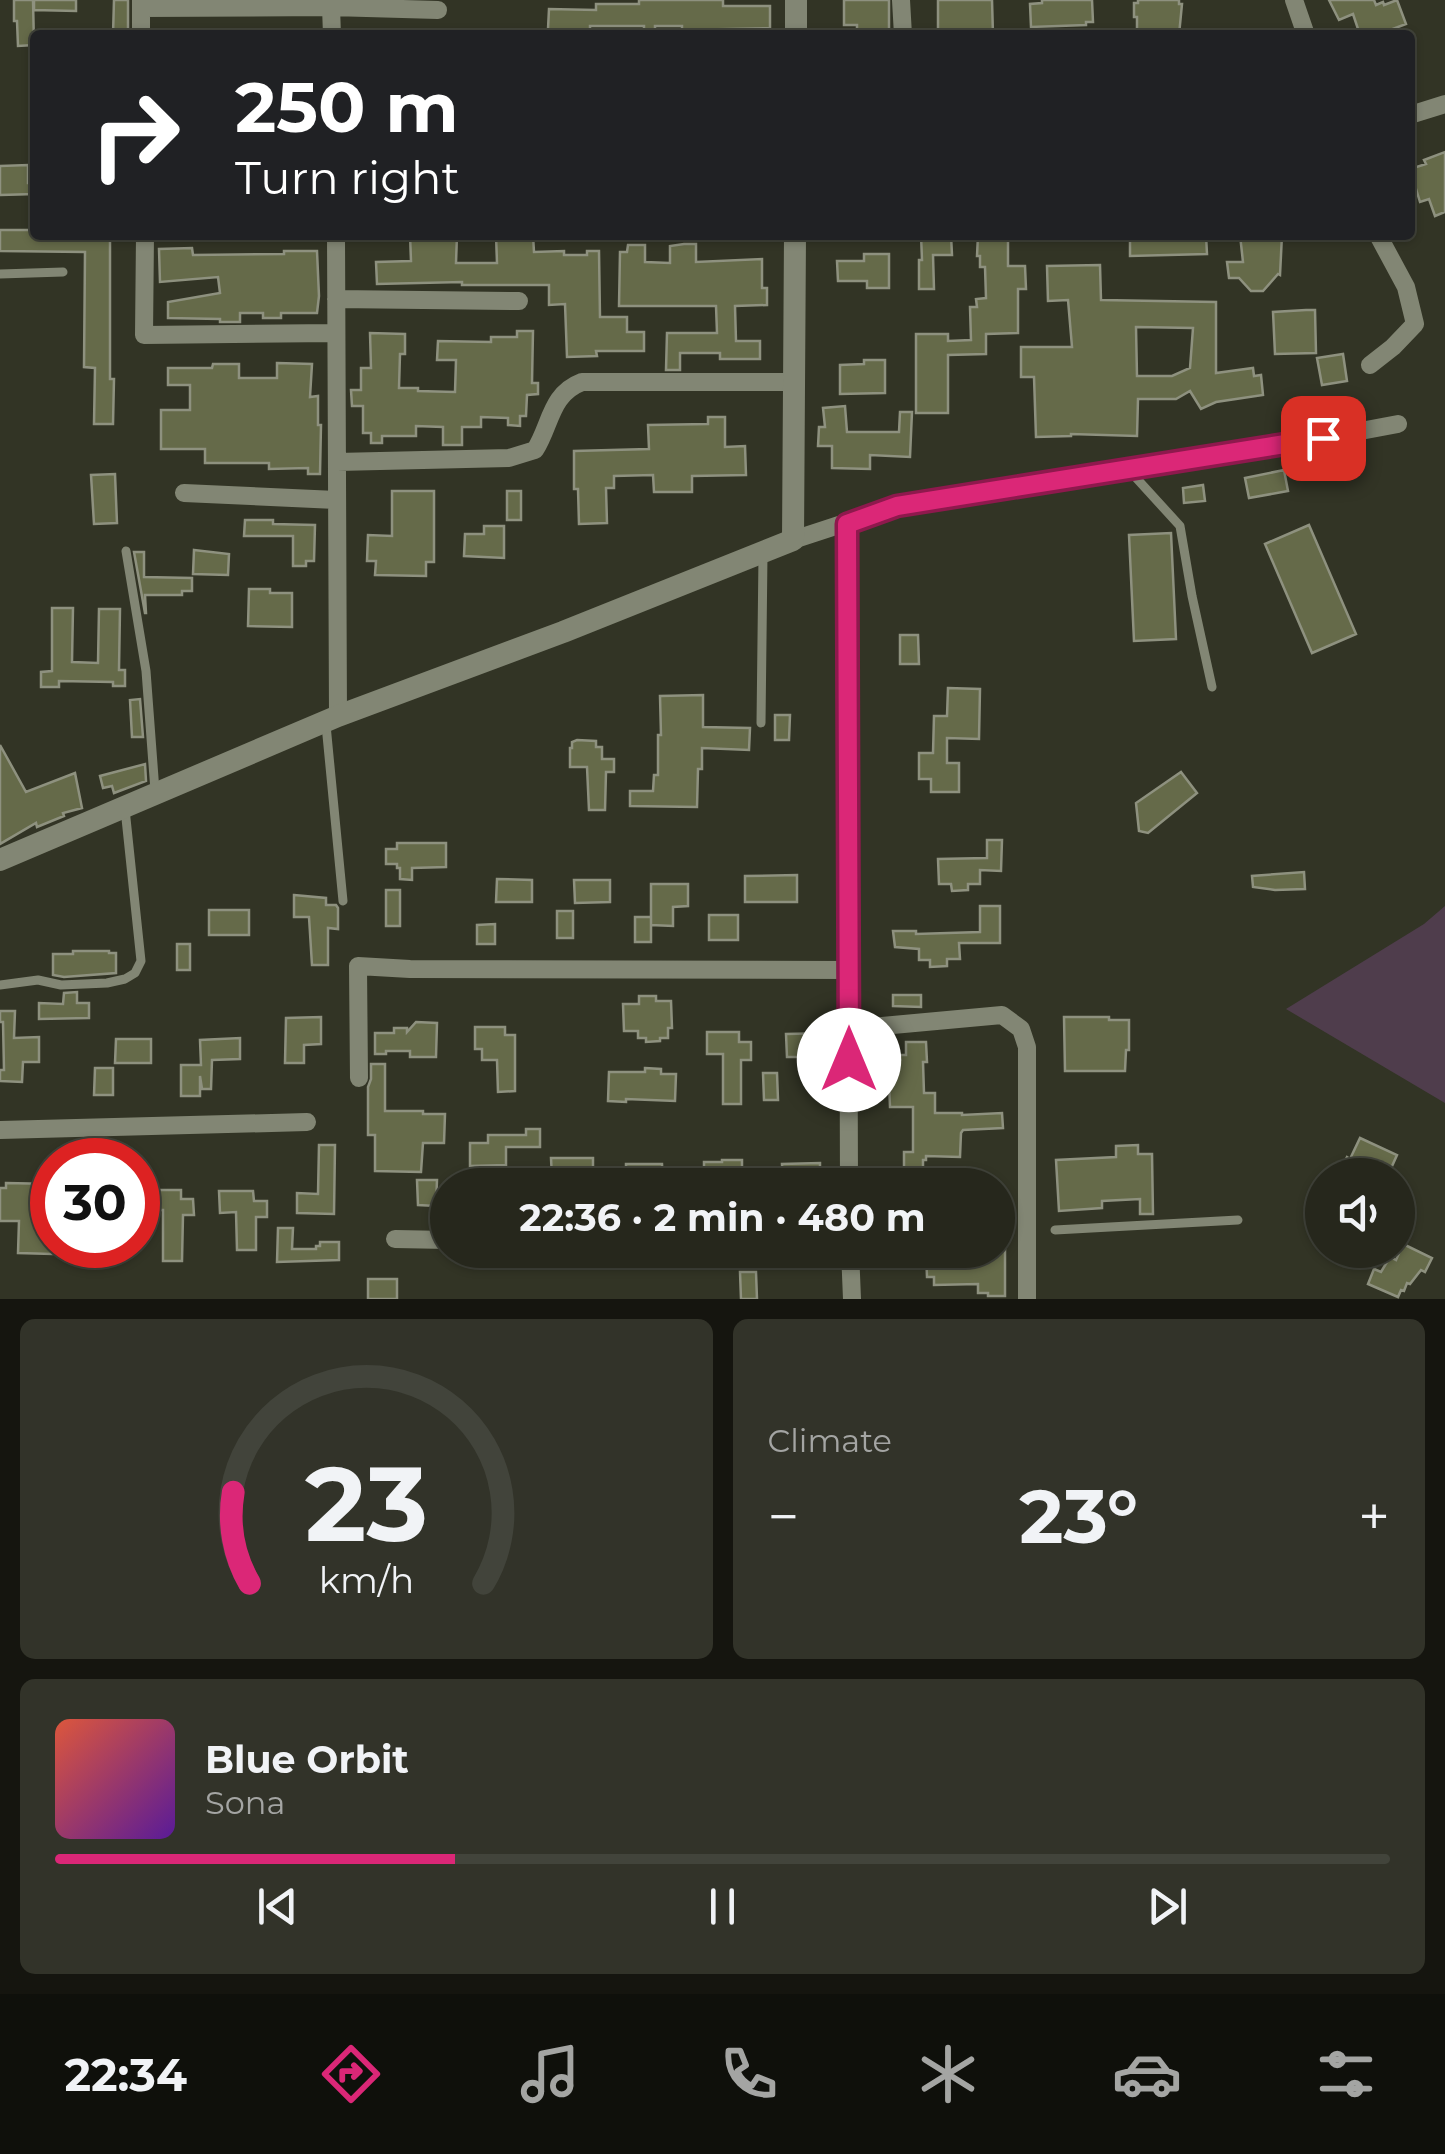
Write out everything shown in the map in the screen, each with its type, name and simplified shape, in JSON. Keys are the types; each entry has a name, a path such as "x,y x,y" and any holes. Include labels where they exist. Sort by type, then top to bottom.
{"street":[{"path":"796,0 796,30"},
{"path":"902,0 902,30"},
{"path":"1294,0 1304,30"},
{"path":"141,30 140,4 438,10"},
{"path":"331,6 332,30"},
{"path":"1415,113 1445,104"},
{"path":"145,240 144,335 335,333"},
{"path":"332,718 336,240"},
{"path":"793,540 794,240"},
{"path":"1370,365 1415,324 1406,288 1381,240"},
{"path":"336,299 519,301"},
{"path":"337,462 509,458 535,450 558,400 568,388 582,382 794,382"},
{"path":"0,860 332,718 793,540 897,506 1398,424"},
{"path":"184,493 336,500"},
{"path":"847,524 850,1168"},
{"path":"358,1078 358,966 849,970"},
{"path":"849,1029 1002,1015 1021,1029 1027,1047 1034,1230 1027,1299"},
{"path":"0,1130 307,1122"},
{"path":"395,1239 430,1240"},
{"path":"851,1268 852,1299"}],"lane":[{"path":"0,274 63,272"},
{"path":"1128,469 1180,526 1212,687"},
{"path":"126,551 146,671 155,794"},
{"path":"761,723 763,553"},
{"path":"332,718 343,901"},
{"path":"0,985 38,980 61,985 107,983 125,980 135,973 140,961 124,806"},
{"path":"1055,1230 1238,1220"}],"shaded area":[{"path":"1445,906 1445,1103 1286,1009 1424,924"}],"building":[{"path":"14,0 33,0 30,45 18,46"},
{"path":"34,0 76,0 76,11 34,10"},
{"path":"114,0 128,0 128,30 113,30"},
{"path":"639,0 723,0 723,6 770,6 770,28 548,29 549,9 596,10 596,4 639,4"},
{"path":"844,0 889,0 889,30 857,30 857,25 844,25"},
{"path":"938,0 992,0 993,30 938,30"},
{"path":"1042,0 1092,0 1093,22 1031,27 1030,4"},
{"path":"1179,0 1179,30 1137,30 1134,3"},
{"path":"1329,0 1374,0 1376,5 1384,5 1397,0 1406,24 1390,30 1358,30 1353,14 1339,20"},
{"path":"1445,152 1445,212 1435,216 1429,199 1420,202 1415,186 1415,167 1426,164 1424,160"},
{"path":"28,165 30,194 0,195 0,166"},
{"path":"0,230 30,230 30,240 110,240 113,424 94,424 95,368 84,367 85,252 0,251"},
{"path":"410,240 457,240 456,263 497,263 496,240 533,240 534,252 587,255 587,251 599,251 600,317 627,317 627,332 644,332 644,351 596,351 597,356 567,357 565,304 549,305 549,285 377,284 376,262 411,261"},
{"path":"921,240 951,240 952,255 933,255 934,289 919,289"},
{"path":"978,240 1008,240 1008,266 1025,266 1026,289 1018,289 1018,333 986,334 986,354 948,355 948,413 916,413 916,334 948,334 948,341 971,340 970,307 977,307 976,299 986,298 985,267 980,267"},
{"path":"1130,240 1206,240 1207,254 1130,256"},
{"path":"1241,240 1282,240 1280,275 1263,291 1251,291 1239,278 1229,278 1227,262 1243,262"},
{"path":"696,244 696,262 762,259 762,288 767,288 767,305 735,306 736,341 760,341 760,359 680,353 680,370 666,370 667,333 717,333 716,306 619,306 620,252 627,252 628,245 645,245 645,262 670,263 670,246"},
{"path":"192,248 193,255 317,251 317,313 281,313 281,318 263,318 263,313 240,313 240,322 168,318 168,302 220,293 218,277 160,282 159,249"},
{"path":"864,254 889,254 889,288 867,288 867,281 838,281 837,261 864,261"},
{"path":"1100,265 1101,300 1216,302 1216,373 1253,368 1254,376 1261,375 1263,395 1216,402 1201,409 1190,391 1176,399 1138,399 1137,436 1036,437 1034,377 1021,377 1021,347 1072,347 1068,300 1048,301 1047,266","holes":["1136,327 1193,328 1190,368 1172,376 1137,376"]},
{"path":"1315,310 1316,353 1275,354 1273,312"},
{"path":"517,331 533,331 532,383 538,383 538,394 527,395 526,416 520,416 520,426 508,425 508,418 481,417 481,427 462,427 462,445 443,445 443,427 416,426 416,436 382,436 382,443 371,443 371,433 363,433 363,406 352,406 351,390 361,390 361,368 371,368 370,333 405,334 399,388 455,392 456,360 437,360 438,341 491,342 491,337 517,337"},
{"path":"1343,354 1347,381 1322,385 1317,358"},
{"path":"864,360 885,360 885,393 840,394 840,365 864,364"},
{"path":"277,363 312,364 310,397 318,396 321,425 320,474 308,474 308,468 269,469 269,463 205,463 205,449 161,449 161,410 190,410 190,385 168,385 168,368 239,364 239,378 277,378"},
{"path":"845,406 847,432 899,432 900,412 912,412 910,457 870,455 870,469 832,468 832,446 818,446 819,427 825,427 823,408"},
{"path":"708,417 725,417 725,447 745,446 746,475 692,476 692,492 654,492 653,475 614,476 614,488 606,488 607,523 579,524 574,451 649,449 648,425 708,424"},
{"path":"1284,470 1288,491 1249,498 1245,478"},
{"path":"115,474 117,523 94,524 91,475"},
{"path":"1203,485 1205,501 1184,503 1183,488"},
{"path":"392,491 434,491 434,562 426,562 426,576 375,575 376,561 367,561 368,535 392,536"},
{"path":"507,491 521,491 521,520 507,520"},
{"path":"245,520 315,525 314,561 306,561 306,566 293,566 293,536 244,536"},
{"path":"1309,525 1356,634 1312,653 1265,544"},
{"path":"484,526 504,526 504,558 464,556 465,534 484,534"},
{"path":"1171,533 1176,639 1134,641 1129,535"},
{"path":"194,550 229,554 228,575 193,574"},
{"path":"134,552 144,552 144,577 192,578 192,591 182,591 182,595 145,595 145,613"},
{"path":"249,589 292,593 292,627 248,626"},
{"path":"52,608 73,608 72,662 98,663 99,609 120,609 119,670 125,670 125,686 113,686 113,682 59,681 59,687 41,687 41,672 52,671"},
{"path":"900,635 918,635 919,664 900,664"},
{"path":"948,688 980,689 979,739 947,738 947,763 959,763 959,792 931,792 931,779 919,779 919,753 933,753 934,716 947,716"},
{"path":"703,695 703,727 750,728 749,750 702,748 697,807 630,806 630,791 653,791 654,775 658,775 660,696"},
{"path":"140,699 143,737 132,737 130,700"},
{"path":"775,715 790,715 789,740 775,740"},
{"path":"577,740 596,741 596,747 602,747 602,759 614,759 614,772 606,772 605,810 589,810 587,767 570,767 570,748"},
{"path":"0,745 26,792 75,773 82,808 37,827 36,823 0,844"},
{"path":"145,764 146,781 114,793 112,786 103,788 100,776"},
{"path":"1181,772 1197,793 1148,833 1139,831 1136,803"},
{"path":"987,840 1002,840 1001,871 980,870 980,884 968,884 968,890 952,891 951,884 939,884 938,859 987,858"},
{"path":"397,843 446,843 446,867 412,868 412,880 400,879 397,864 386,864 386,849 397,849"},
{"path":"1304,872 1305,889 1253,887 1252,876"},
{"path":"797,875 797,902 745,902 745,876"},
{"path":"497,879 532,880 532,902 496,902"},
{"path":"574,880 610,880 610,902 575,903"},
{"path":"651,884 688,884 688,906 673,907 673,926 651,925"},
{"path":"386,890 400,890 400,926 386,926"},
{"path":"294,895 326,898 326,905 338,908 338,929 328,928 328,965 312,965 309,917 294,917"},
{"path":"980,906 1000,906 1000,943 959,943 960,959 947,959 947,966 930,967 930,960 919,960 919,949 895,947 893,931 980,932"},
{"path":"209,910 249,910 249,935 209,935"},
{"path":"557,911 573,911 573,938 557,938"},
{"path":"709,915 738,915 738,940 709,940"},
{"path":"635,917 651,917 651,942 635,942"},
{"path":"495,924 495,944 477,944 477,925"},
{"path":"177,944 190,944 190,970 177,970"},
{"path":"116,953 116,973 53,975 53,954"},
{"path":"77,992 77,1003 89,1003 89,1018 39,1019 39,1003 63,1004 64,993"},
{"path":"893,995 921,995 921,1007 893,1006"},
{"path":"639,996 671,1001 672,1028 668,1028 668,1038 646,1042 646,1038 638,1038 638,1031 624,1031 623,1004 639,1004"},
{"path":"0,1011 15,1011 14,1038 39,1037 39,1062 23,1062 22,1082 0,1081 0,1070 4,1070"},
{"path":"321,1017 321,1044 304,1045 304,1063 285,1063 286,1018"},
{"path":"1064,1017 1129,1020 1125,1071 1065,1071"},
{"path":"416,1022 437,1023 436,1057 410,1057 410,1051 375,1054 375,1033 394,1033 394,1028 407,1028 407,1032"},
{"path":"475,1027 505,1027 505,1035 515,1035 515,1091 498,1092 497,1060 482,1060 482,1049 475,1049"},
{"path":"707,1032 739,1032 739,1042 751,1042 751,1060 741,1060 741,1104 723,1104 723,1054 707,1054"},
{"path":"831,1033 831,1057 804,1062 804,1057 787,1057 786,1034"},
{"path":"240,1038 240,1059 212,1060 211,1089 202,1089 200,1076 200,1096 181,1096 181,1065 201,1065 200,1040"},
{"path":"116,1039 151,1039 151,1063 115,1063"},
{"path":"906,1042 926,1042 924,1093 935,1093 935,1113 1002,1113 1003,1128 963,1130 960,1157 926,1156 923,1168 904,1168 904,1152 913,1152 913,1107 890,1107 886,1055 906,1055"},
{"path":"371,1064 385,1064 385,1111 445,1114 444,1143 423,1143 421,1172 375,1171 375,1135 368,1135"},
{"path":"95,1068 113,1068 113,1095 94,1095"},
{"path":"645,1068 676,1074 675,1101 608,1101 609,1072 645,1072"},
{"path":"763,1073 777,1073 778,1100 764,1100"},
{"path":"526,1129 540,1129 540,1147 506,1147 506,1165 470,1166 470,1143 488,1143 488,1135 526,1135"},
{"path":"1360,1138 1397,1155 1396,1158 1350,1158"},
{"path":"319,1145 335,1145 334,1214 297,1213 297,1193 318,1194"},
{"path":"1138,1145 1138,1154 1152,1154 1153,1214 1140,1214 1140,1199 1102,1201 1102,1208 1059,1211 1056,1160 1116,1157 1116,1146"},
{"path":"551,1158 593,1158 593,1168 551,1168"},
{"path":"742,1160 742,1168 704,1168 704,1162"},
{"path":"820,1163 820,1168 782,1168 782,1164"},
{"path":"626,1164 662,1164 662,1168 626,1168"},
{"path":"417,1180 430,1180 430,1206 418,1205"},
{"path":"6,1183 30,1184 30,1253 18,1253 19,1221 0,1221 0,1188 6,1188"},
{"path":"160,1190 181,1190 181,1199 193,1199 194,1215 183,1215 182,1261 163,1261"},
{"path":"219,1191 253,1191 254,1201 267,1201 267,1217 256,1217 256,1250 237,1250 236,1212 220,1213"},
{"path":"278,1228 293,1228 292,1249 316,1249 320,1242 339,1242 339,1260 277,1262"},
{"path":"1415,1250 1432,1258 1425,1272 1421,1270 1398,1297 1368,1284 1374,1269 1381,1272 1383,1268 1415,1268"},
{"path":"927,1268 1005,1268 1005,1296 978,1293 978,1284 934,1285 934,1277 927,1277"},
{"path":"740,1272 756,1272 757,1299 741,1299"},
{"path":"368,1279 397,1279 397,1299 368,1299"}],"route":[{"path":"849,1060 847,524 897,506 1323,438"}]}
